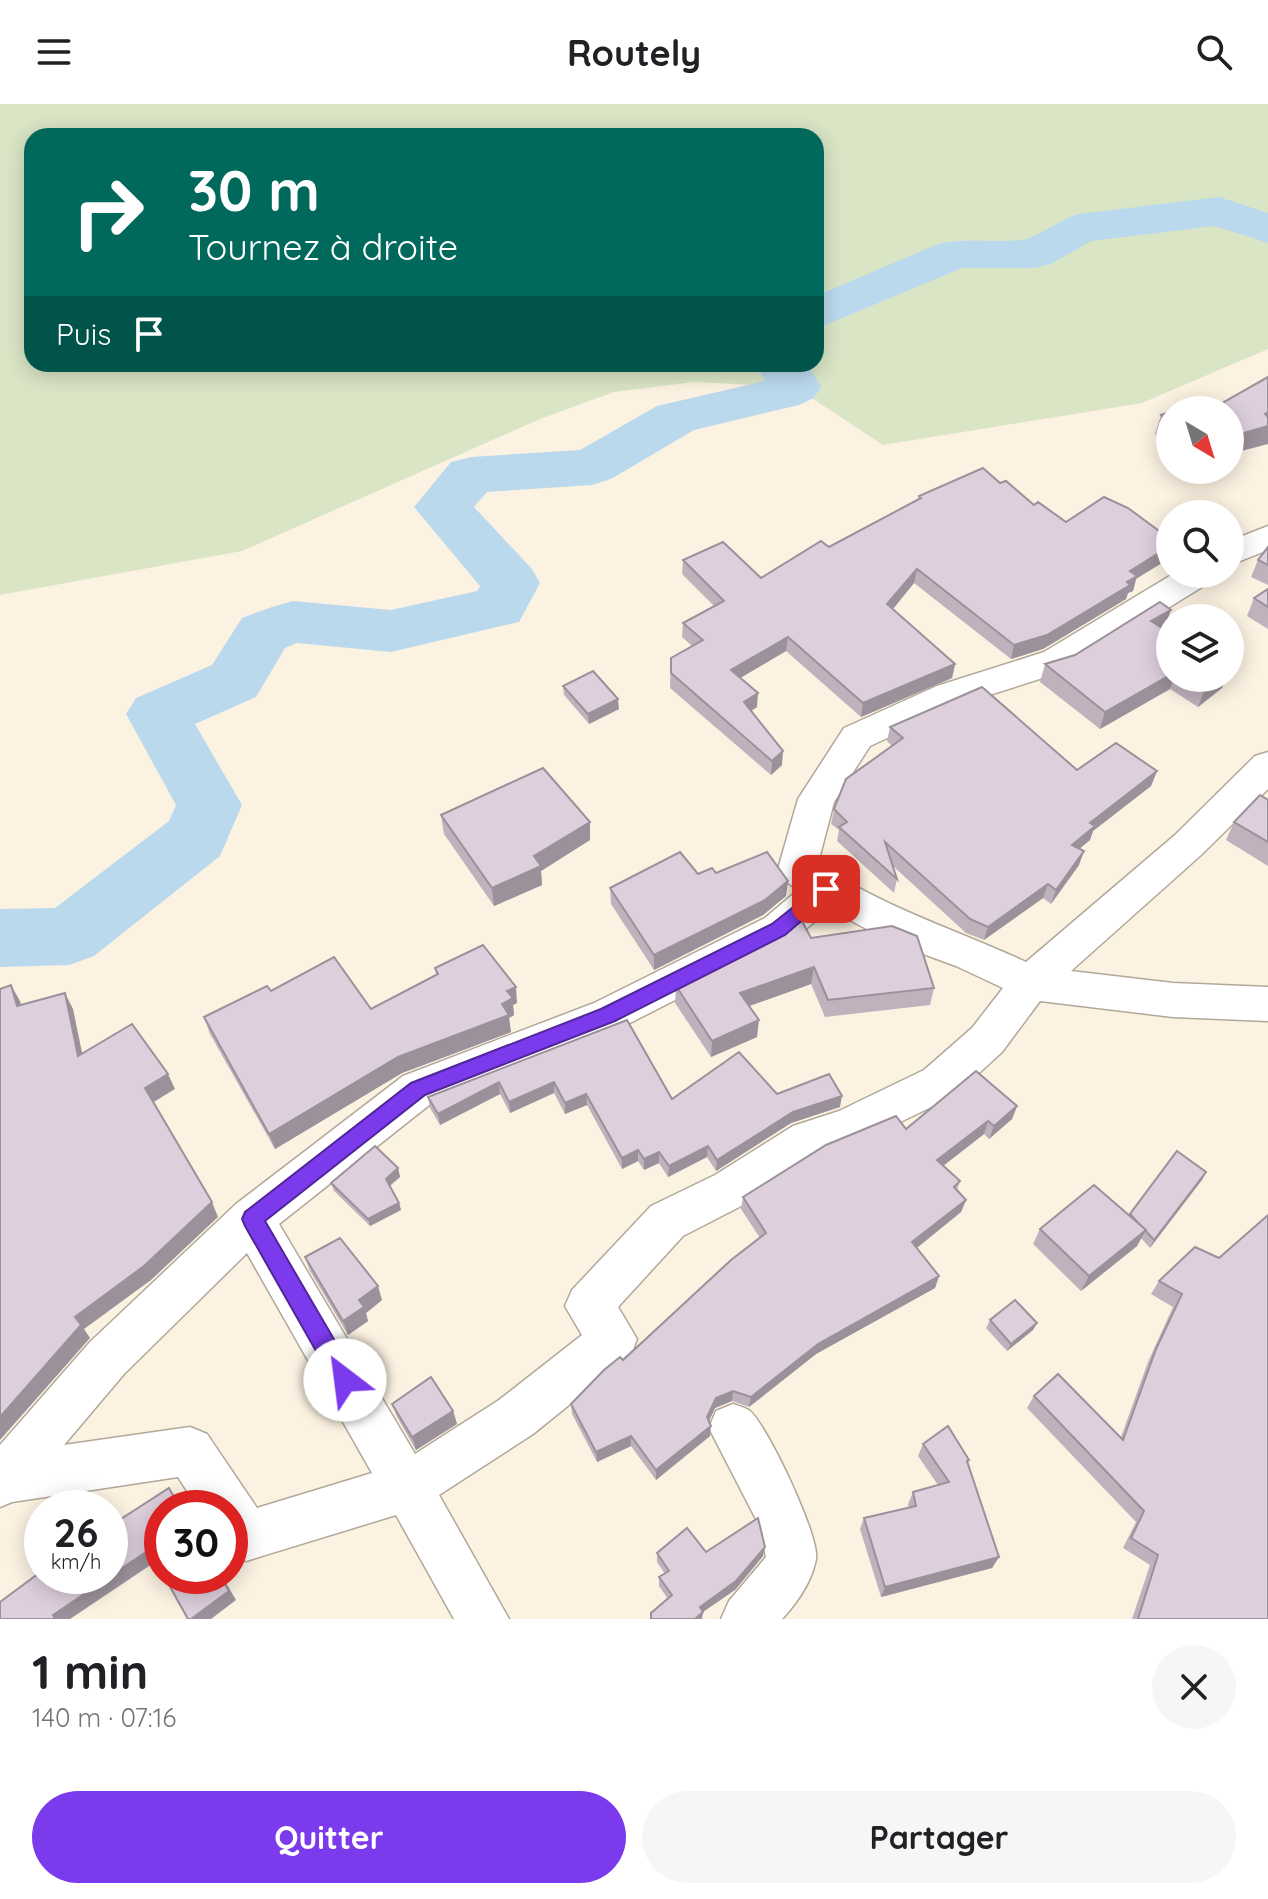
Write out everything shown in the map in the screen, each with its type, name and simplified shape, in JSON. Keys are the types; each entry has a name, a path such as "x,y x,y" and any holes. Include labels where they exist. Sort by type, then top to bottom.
{"street":[{"path":"1244,547 1268,537"},
{"path":"1244,556 1268,565"},
{"path":"1175,588 1056,661 949,695 857,737 816,799 797,869 826,889 905,931 970,954 1030,983 1173,1000 1268,1004"},
{"path":"248,1535 407,1487 516,1417 614,1339 588,1306 667,1221 731,1189 808,1140 850,1126 939,1083 987,1040 1030,983 1188,845 1268,766"},
{"path":"3,1480 107,1358 252,1219 418,1089 608,1015 779,929 826,889"},
{"path":"252,1219 483,1619"},
{"path":"733,1428 785,1528 792,1556 782,1577 747,1619"},
{"path":"3,1480 190,1451 216,1490"}],"green space":[{"path":"0,104 1268,104 1268,349 1142,403 883,445 795,387 694,382 614,392 540,419 242,551 0,595"}],"building":[{"path":"1268,377 1268,412 1265,414 1268,426 1244,433 1244,396 1234,396"},
{"path":"983,468 1000,483 1006,481 1034,505 1038,502 1066,522 1104,497 1128,508 1156,529 1156,555 1130,571 1137,576 1127,582 1130,585 1047,635 1014,645 917,569 887,604 955,664 863,703 788,637 731,670 758,693 744,702 783,751 772,761 671,673 671,658 703,640 683,623 724,601 683,560 723,542 761,578 821,541 829,547 921,498 919,496"},
{"path":"1268,547 1268,565 1258,560"},
{"path":"1268,589 1268,607 1254,598"},
{"path":"1156,604 1156,618 1151,621 1156,624 1156,683 1105,712 1045,664 1075,655"},
{"path":"593,671 618,699 588,714 563,686"},
{"path":"982,687 1077,770 1116,743 1157,771 1090,823 1095,826 1072,845 1084,851 1056,890 1048,884 988,927 970,919 885,842 897,879 839,827 847,822 834,809 846,779 903,738 890,727"},
{"path":"543,768 590,822 534,856 541,866 492,888 441,815"},
{"path":"1260,795 1268,800 1268,842 1234,822"},
{"path":"680,852 698,874 712,868 716,873 767,852 788,881 765,900 654,955 610,888"},
{"path":"802,921 811,938 892,926 917,936 934,988 828,1000 814,967 740,993 759,1020 712,1041 676,986"},
{"path":"483,945 516,987 507,991 513,998 502,1004 509,1015 398,1057 269,1134 204,1017 267,986 271,991 334,957 371,1009 438,974 435,968"},
{"path":"11,985 17,1006 65,993 78,1056 132,1024 168,1074 145,1088 212,1202 144,1266 75,1317 81,1325 0,1417 0,989"},
{"path":"627,1020 672,1099 739,1052 777,1094 829,1074 842,1096 793,1112 717,1160 708,1146 669,1166 659,1152 644,1159 638,1150 622,1158 586,1094 565,1103 554,1082 509,1102 499,1082 438,1114 428,1097"},
{"path":"976,1071 1017,1106 994,1126 988,1121 937,1160 960,1181 954,1187 966,1200 912,1242 939,1276 818,1344 751,1397 733,1391 716,1398 707,1417 711,1426 656,1470 631,1436 596,1452 571,1404 604,1370 620,1357 623,1360 731,1260 766,1233 743,1197 826,1145 896,1116 906,1129"},
{"path":"375,1146 398,1168 386,1179 399,1203 368,1219 331,1183"},
{"path":"1177,1151 1206,1172 1154,1240 1130,1214"},
{"path":"1094,1185 1146,1230 1089,1276 1040,1229"},
{"path":"1268,1215 1268,1619 1138,1619 1158,1555 1131,1538 1144,1511 1034,1396 1058,1374 1123,1440 1156,1349 1182,1294 1159,1281 1195,1247 1219,1258"},
{"path":"340,1238 378,1286 359,1300 364,1307 343,1321 305,1257"},
{"path":"1015,1300 1037,1323 1011,1344 990,1320"},
{"path":"431,1377 453,1411 412,1437 392,1404"},
{"path":"948,1426 969,1460 999,1557 885,1587 864,1518 916,1506 913,1492 949,1482 923,1444"},
{"path":"144,1504 144,1553 128,1564 128,1514"},
{"path":"758,1518 765,1547 736,1581 700,1607 703,1612 695,1619 651,1619 651,1613 672,1595 659,1577 669,1571 657,1553 687,1528 706,1552"},
{"path":"24,1584 24,1594 84,1594 53,1615 55,1619 0,1619 0,1602"},
{"path":"174,1594 225,1594 191,1619 188,1619"}],"waterway":[{"path":"824,311 955,254 1034,254 1079,228 1219,211 1268,229"},
{"path":"0,938 69,936 196,837 209,805 158,714 234,681 263,633 293,622 391,631 498,607 511,583 442,507 471,475 592,467 676,418 780,394 795,387 787,372"}],"route":[{"path":"345,1380 252,1219 418,1089 608,1015 779,929 826,889"}]}
